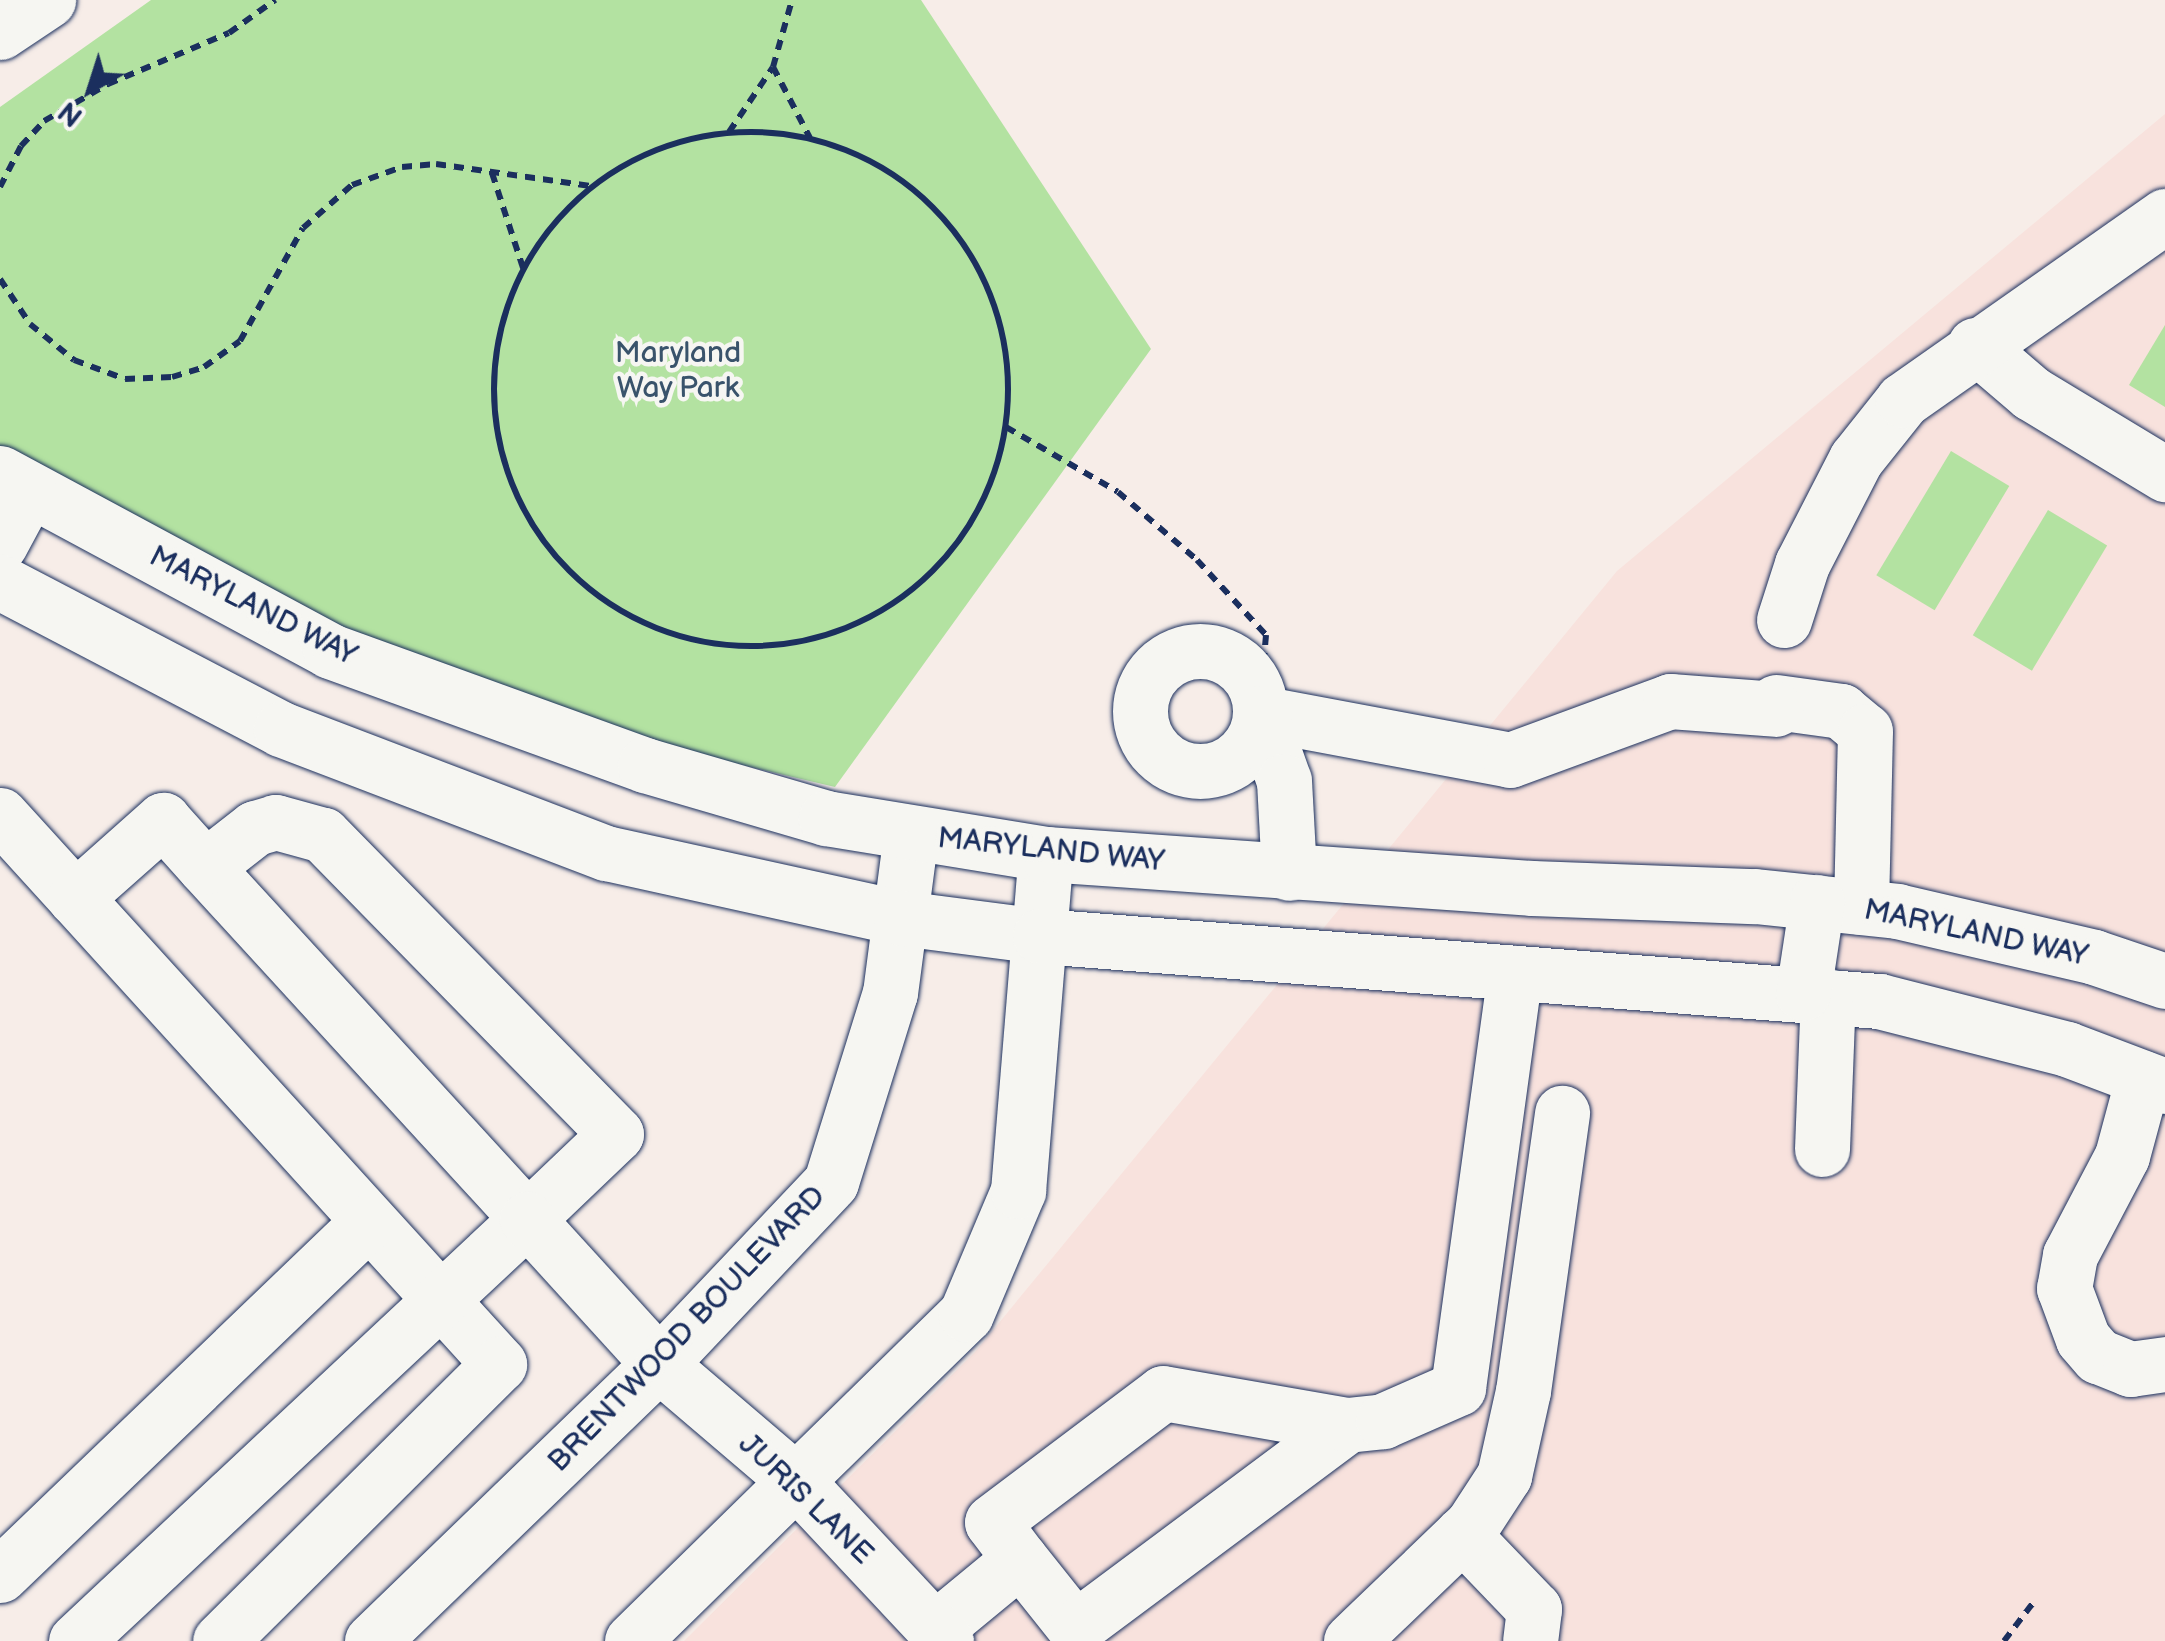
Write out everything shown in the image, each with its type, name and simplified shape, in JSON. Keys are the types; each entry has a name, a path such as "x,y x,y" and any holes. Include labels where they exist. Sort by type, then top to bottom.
{"main road":[{"path":"0,32 48,0"},
{"path":"1784,620 1802,564 1856,459 1902,400 2165,216"},
{"path":"1975,346 2030,393 2165,474"},
{"path":"0,544 15,482"},
{"name":"MARYLAND WAY","path":"15,482 330,650 645,765 826,818 1046,854 1288,873 1839,905 2094,957 2165,982"},
{"path":"0,582 281,729 606,853 901,918 1040,936 1816,994 1879,1002 2067,1049 2154,1082 2122,1156 2070,1254 2064,1288 2082,1339 2098,1356 2130,1369 2165,1364"},
{"path":"1288,873 1284,782 1260,711 1510,760 1659,704 1825,707 1853,719 1867,741 1839,905 1816,994 1822,1149"},
{"path":"0,815 499,1364 220,1641"},
{"name":"JURIS LANE","path":"75,898 163,820 659,1364 797,1482 940,1635"},
{"path":"76,1641 436,1297 527,1219 616,1134 324,834 276,822 255,828 206,867"},
{"name":"BRENTWOOD BOULEVARD","path":"372,1641 659,1364 831,1182 890,993 911,834"},
{"path":"632,1641 966,1314 1018,1191 1046,854"},
{"path":"1347,1425 1075,1628 992,1522 1163,1393 1347,1425 1384,1421 1458,1388 1515,973"},
{"path":"1351,1641 1490,1504 1512,1454 1562,1114"},
{"path":"0,1575 368,1222"},
{"path":"1462,1534 1534,1610 1530,1641"},
{"path":"940,1635 1020,1558"}],"path":[{"path":"0,187 20,146 57,112 229,34 275,0"},
{"path":"728,132 773,68 792,0"},
{"path":"773,68 810,139"},
{"path":"728,132 810,139 890,173 954,231 981,274 1000,325 1006,427 994,477 964,535 920,584 885,609 823,636 780,645 719,644 669,632 613,606 566,567 530,520 510,478 494,379 499,338 523,269 555,222 591,186 648,152 728,132"},
{"path":"0,279 30,324 74,360 126,379 188,373 240,342 304,228 352,185 418,164 591,186"},
{"path":"492,172 523,269"},
{"path":"1006,427 1118,492 1232,595 1266,635 1260,711"},
{"path":"2004,1641 2036,1599"}],"shaded area":[{"path":"2165,114 2165,1641 684,1641 975,1352 1617,571"}],"green space":[{"name":"Maryland Way Park","path":"151,0 921,0 1151,349 835,787 471,701 0,454 0,107"},
{"path":"2165,325 2165,407 2129,385"},
{"path":"1951,451 2009,486 1935,610 1876,575"},
{"path":"2048,510 2107,546 2032,671 1973,635"}]}
